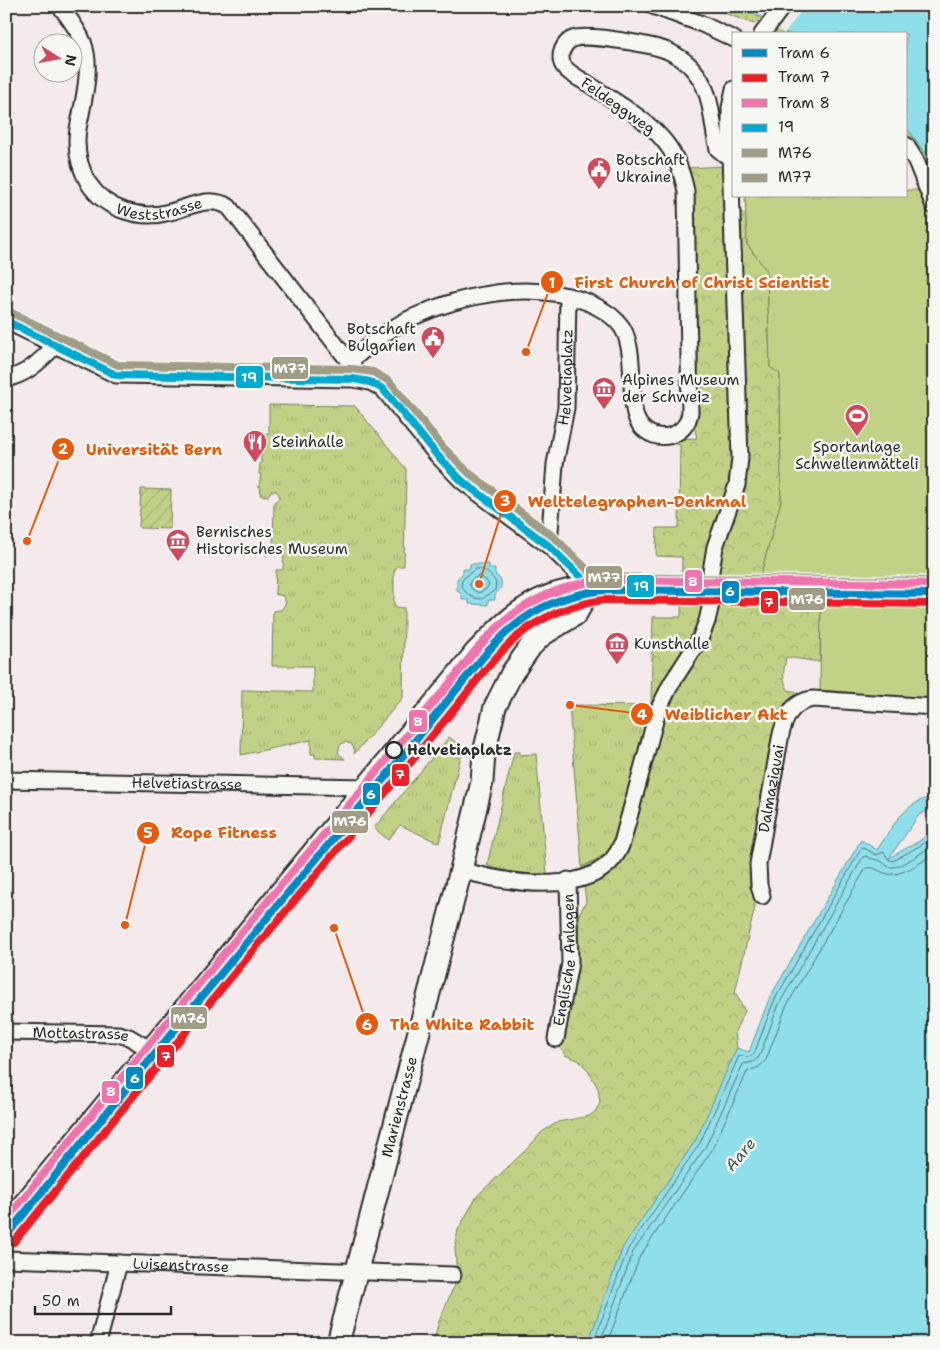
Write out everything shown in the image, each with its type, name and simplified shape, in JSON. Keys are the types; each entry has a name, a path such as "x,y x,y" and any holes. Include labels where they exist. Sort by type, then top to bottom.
{"street":[{"name":"Weststrasse","path":"60,6 78,34 85,50 87,69 77,144 81,165 92,188 117,208 142,215 169,213 204,202 217,202 229,207 365,380"},
{"path":"654,6 702,24 732,38"},
{"path":"766,28 783,6"},
{"name":"Feldeggweg","path":"568,296 592,304 605,311 623,329 631,357 634,411 637,422 641,427 654,435 664,436 672,436 682,431 687,424 690,412 686,191 683,176 672,152 656,132 566,69 562,61 562,53 565,45 570,40 582,38 645,45 669,52 684,61 699,76 708,93 718,149 724,154 730,154"},
{"path":"711,571 715,546 737,485 740,458 730,154 730,108 732,98"},
{"path":"908,148 916,161 934,206"},
{"path":"349,362 396,326 426,312 457,302 496,294 525,292 568,296"},
{"name":"Helvetiaplatz","path":"549,546 555,464 566,408 568,296"},
{"path":"6,321 108,372 120,375 365,380 377,384 386,391 436,454 465,484 549,546 591,587"},
{"path":"6,379 24,374 32,369 55,346"},
{"path":"6,1226 476,652 524,608 556,595 591,587 934,590"},
{"name":"Marienstrasse","path":"338,1343 461,870 482,782 484,753 496,707 512,673 531,646 536,640 576,614 591,587"},
{"path":"461,870 525,883 582,878 599,870 612,860 620,848 658,710 671,684 700,639 707,621 710,604"},
{"name":"Dalmaziquai","path":"762,896 758,886 758,864 780,738 786,720 796,704 813,699 934,707"},
{"name":"Helvetiastrasse","path":"6,780 367,787"},
{"name":"Englische Anlagen","path":"556,1039 570,963 568,880"},
{"name":"Mottastrasse","path":"6,1032 118,1034 129,1037 151,1050"},
{"name":"Luisenstrasse","path":"6,1259 356,1272"},
{"path":"98,1343 119,1263"},
{"path":"356,1272 453,1275"}],"green space":[{"path":"705,6 733,6 766,19 786,32 777,32 758,21 754,24"},
{"path":"908,129 934,167 934,185 923,158 908,136"},
{"path":"724,166 732,190 732,198 739,198 740,212 746,214 747,244 767,271 770,367 780,374 781,501 755,595 821,596 820,662 786,657 784,681 788,690 798,693 782,709 773,730 751,862 751,880 757,898 735,992 745,1011 735,1031 737,1048 696,1140 623,1247 588,1343 433,1343 439,1321 457,1279 455,1247 458,1230 477,1196 527,1149 542,1132 558,1122 589,1116 595,1112 600,1103 598,1088 587,1069 578,1060 565,1055 560,1047 577,971 579,914 586,902 582,867 609,851 618,827 651,706 653,617 681,617 682,557 656,556 657,528 679,528 680,445 675,444 675,442 680,439 697,438 694,426 696,418 687,168"},
{"name":"Sportanlage Schwellenmätteli","path":"908,190 919,190 934,226 934,700 820,690 821,596 755,595 781,501 780,374 770,367 767,271 747,244 745,198 908,198"},
{"path":"269,405 355,406 406,469 404,566 397,566 394,572 394,603 396,607 404,608 403,698 354,754 355,750 351,744 345,742 340,745 338,753 345,759 315,758 315,754 311,754 311,740 241,755 242,690 313,692 313,666 272,666 273,611 281,610 286,603 283,596 275,594 276,570 283,570 284,554 273,554 274,502 279,499 279,494 276,491 271,491 268,496 260,495 261,487 259,487 261,474 259,474 261,463 260,437 262,434 269,434"},
{"path":"141,489 171,490 170,529 139,528"},
{"path":"569,705 650,706 612,846 606,854 582,867"},
{"path":"449,737 463,748 439,843 400,825 388,840 374,828"},
{"path":"514,752 520,752 520,755 536,754 547,873 516,873 487,865"}],"water":[{"path":"733,6 934,6 934,167 908,129 908,32 786,32 766,19"},
{"path":"470,564 489,564 489,569 495,569 495,574 501,580 501,588 495,595 495,600 488,600 488,605 469,604 469,600 462,600 462,595 457,590 457,579 463,573 463,569 470,569"},
{"name":"Aare","path":"934,797 934,808 919,815 889,858 921,840 934,828 934,1343 588,1343 623,1247 696,1140 737,1048 749,1052 769,999 861,840 877,850 894,824 907,809 924,799"}],"pier":[{"path":"760,6 805,6 786,32 781,32 756,12"}],"tram line":[{"name":"8","path":"6,1220 182,1004 474,653 497,628 527,605 550,593 575,585 601,580 934,584"},
{"name":"6","path":"6,1236 482,659 505,634 523,619 554,602 602,590 934,594"},
{"name":"7","path":"14,1242 502,651 537,622 569,608 603,600 934,604"}],"transit line":[{"name":"M77","path":"10,312 118,365 353,369 373,372 389,381 443,447 469,473 555,538 595,577 934,581"},
{"name":"19","path":"6,321 116,375 353,379 370,382 383,389 436,454 462,481 549,546 591,587 934,591"},
{"name":"M76","path":"14,1232 483,659 523,623 550,608 582,599 602,596 934,601"}],"place":[{"name":"Botschaft Ukraine","path":"599,190"},
{"name":"First Church of Christ Scientist","path":"526,352"},
{"name":"Botschaft Bulgarien","path":"433,359"},
{"name":"Alpines Museum der Schweiz","path":"604,410"},
{"name":"Sportanlage Schwellenmätteli","path":"857,437"},
{"name":"Steinhalle","path":"255,463"},
{"name":"Universität Bern","path":"27,541"},
{"name":"Bernisches Historisches Museum","path":"178,562"},
{"name":"Welttelegraphen-Denkmal","path":"479,584"},
{"name":"Kunsthalle","path":"617,665"},
{"name":"Weiblicher Akt","path":"570,705"},
{"name":"Helvetiaplatz","path":"394,750"},
{"name":"Rope Fitness","path":"125,925"},
{"name":"The White Rabbit","path":"334,928"}]}
